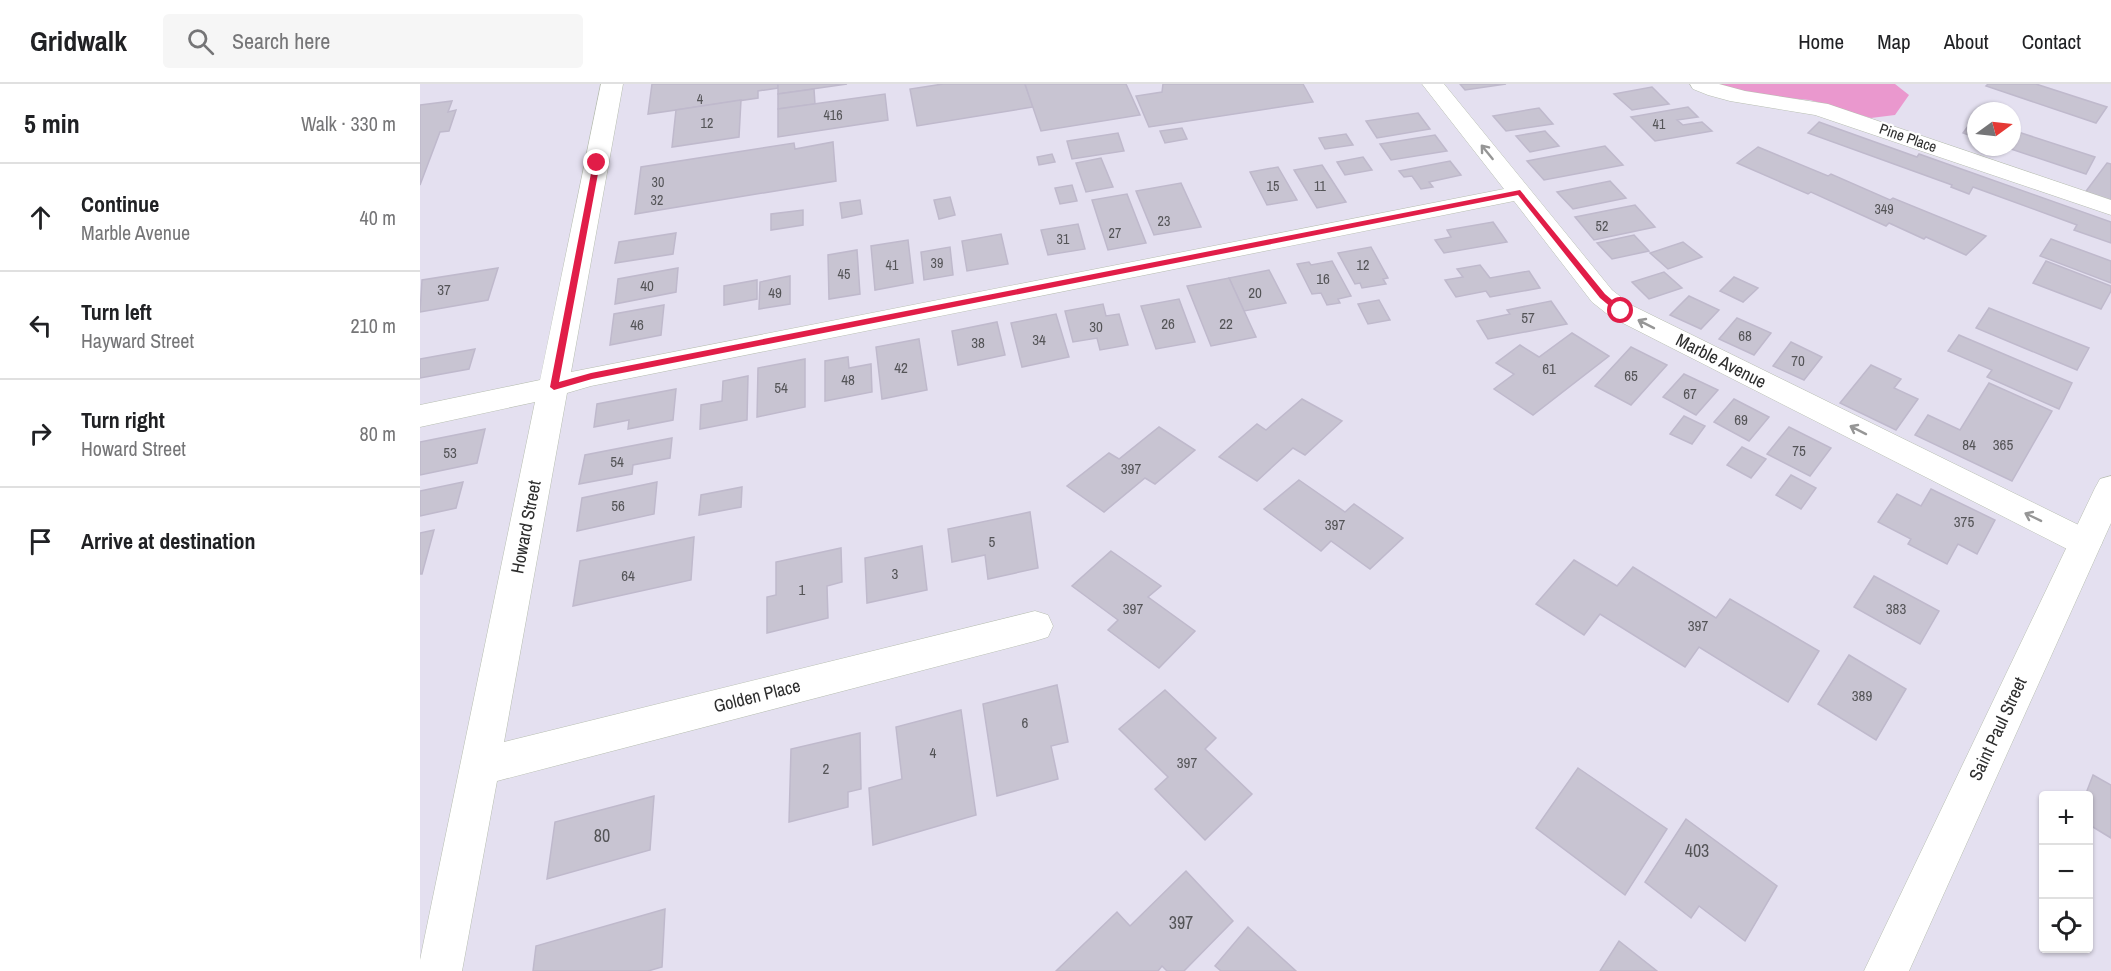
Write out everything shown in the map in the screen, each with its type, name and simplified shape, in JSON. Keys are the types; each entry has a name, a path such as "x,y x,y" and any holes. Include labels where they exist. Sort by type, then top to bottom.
{"street":[{"name":"Howard Street","path":"440,971 612,84"},
{"name":"Marble Avenue","path":"1433,84 1602,296 1621,311 2085,543"},
{"name":"Pine Place","path":"1701,84 1738,98 1820,109 2111,208"},
{"path":"420,416 517,397 591,376 1520,193"},
{"name":"Saint Paul Street","path":"1886,971 2111,488"},
{"name":"Golden Place","path":"478,766 1035,626"}],"shaded area":[{"path":"1711,84 1895,84 1909,95 1895,115 1871,118 1810,100 1764,96"}],"building":[{"path":"652,84 778,84 778,88 758,91 758,98 648,114"},
{"path":"778,84 847,84 778,94"},
{"path":"943,84 1025,84 1033,107 917,126 910,89"},
{"path":"1025,84 1126,84 1140,115 1041,131"},
{"path":"1163,84 1303,84 1313,102 1149,127 1136,96 1162,92"},
{"path":"1460,84 1506,84 1465,90"},
{"path":"1988,84 2036,84 2107,107 2096,123 1986,86"},
{"path":"1652,87 1669,104 1632,110 1614,94"},
{"path":"814,89 815,104 778,109 778,94"},
{"path":"885,94 888,120 778,137 778,109"},
{"path":"741,100 739,137 672,147 676,110"},
{"path":"452,101 448,112 456,110 449,131 440,132 420,185 420,105"},
{"path":"1688,107 1698,117 1677,120 1683,125 1702,122 1712,131 1655,141 1631,117"},
{"path":"1539,108 1553,124 1506,131 1493,116"},
{"path":"1418,113 1430,129 1377,138 1366,121"},
{"path":"1819,122 1917,157 1919,154 2111,222 2111,243 2074,230 2077,225 1973,187 1969,194 1951,187 1952,185 1808,133"},
{"path":"1182,128 1187,139 1165,143 1160,131"},
{"path":"1545,131 1559,146 1530,152 1516,136"},
{"path":"1118,133 1124,151 1072,159 1067,141"},
{"path":"2021,133 2095,157 2086,174 2021,152"},
{"path":"1346,134 1353,145 1325,149 1319,138"},
{"path":"1435,135 1447,151 1391,160 1380,144"},
{"path":"833,142 836,181 635,214 641,167 794,143 795,149"},
{"path":"1605,146 1623,165 1544,180 1527,161"},
{"path":"1758,147 1986,236 1966,255 1889,223 1886,226 1811,192 1808,194 1737,163"},
{"path":"1052,154 1055,162 1039,165 1037,157"},
{"path":"1363,157 1372,170 1345,175 1337,162"},
{"path":"1101,158 1113,187 1086,192 1076,163"},
{"path":"1450,161 1461,175 1429,182 1433,187 1421,189 1412,176 1404,177 1399,171"},
{"path":"2107,163 2111,164 2111,204 2084,194"},
{"path":"1322,165 1346,202 1317,208 1294,170"},
{"path":"1278,167 1297,200 1267,205 1250,172"},
{"path":"1610,181 1626,198 1573,209 1557,192"},
{"path":"1181,183 1201,227 1154,235 1136,191"},
{"path":"1072,185 1077,201 1060,204 1055,188"},
{"path":"1127,194 1146,243 1108,250 1092,200"},
{"path":"950,197 955,215 939,219 934,200"},
{"path":"860,200 862,214 842,218 840,203"},
{"path":"1635,205 1655,227 1594,240 1575,217"},
{"path":"803,210 803,225 771,230 771,214"},
{"path":"1493,222 1507,242 1444,253 1435,240 1451,237 1447,230"},
{"path":"1078,224 1085,249 1048,255 1041,230"},
{"path":"676,233 673,254 615,263 619,242"},
{"path":"1001,234 1008,264 967,271 962,241"},
{"path":"1634,235 1649,251 1612,259 1597,243"},
{"path":"2051,239 2111,261 2111,283 2040,256"},
{"path":"908,240 913,283 875,290 871,246"},
{"path":"1683,242 1702,257 1668,269 1650,253"},
{"path":"950,247 953,275 924,280 921,252"},
{"path":"1371,247 1388,278 1383,279 1386,284 1362,288 1360,283 1355,284 1338,253"},
{"path":"857,250 860,294 829,299 828,255"},
{"path":"1332,261 1351,296 1338,299 1340,303 1327,305 1321,293 1312,294 1297,264 1309,262 1311,265"},
{"path":"2046,261 2111,286 2111,291 2101,309 2033,283"},
{"path":"1480,265 1490,278 1529,271 1540,288 1490,297 1486,291 1456,297 1445,280 1463,277 1457,269"},
{"path":"498,268 488,300 420,312 422,280"},
{"path":"678,268 676,292 615,304 618,279"},
{"path":"1269,270 1286,303 1244,311 1229,278"},
{"path":"1664,272 1682,288 1649,299 1632,282"},
{"path":"790,276 790,304 759,309 760,282"},
{"path":"1734,277 1758,288 1743,302 1720,291"},
{"path":"1229,278 1256,337 1211,346 1187,286"},
{"path":"757,280 757,299 724,305 724,286"},
{"path":"1689,296 1719,310 1701,329 1670,315"},
{"path":"1179,299 1195,342 1156,349 1141,306"},
{"path":"1379,300 1390,320 1368,324 1358,304"},
{"path":"1551,301 1567,324 1488,339 1477,321 1510,314 1507,310"},
{"path":"1103,304 1106,316 1119,314 1128,345 1100,350 1097,338 1073,342 1065,311"},
{"path":"664,305 661,335 610,345 614,314"},
{"path":"1989,308 2089,348 2077,370 1976,328"},
{"path":"1056,314 1069,357 1022,367 1011,323"},
{"path":"1737,318 1771,333 1754,355 1719,339"},
{"path":"997,322 1005,355 958,365 952,331"},
{"path":"1572,333 1609,356 1533,415 1494,389 1514,374 1496,363 1520,345 1539,357"},
{"path":"1959,335 2072,383 2059,409 1987,377 1992,370 1948,351"},
{"path":"919,339 927,390 882,399 876,347"},
{"path":"1791,342 1822,357 1804,380 1773,366"},
{"path":"1631,347 1667,365 1631,405 1595,386"},
{"path":"475,349 469,369 420,378 420,359"},
{"path":"848,357 849,368 871,364 872,392 825,401 825,361"},
{"path":"805,359 805,407 757,417 758,368"},
{"path":"1871,365 1901,379 1894,388 1918,399 1896,430 1840,403"},
{"path":"1684,374 1718,390 1696,415 1663,397"},
{"path":"748,376 747,420 700,429 701,405 722,401 723,381"},
{"path":"1989,383 2052,411 2012,481 1915,435 1928,415 1960,430"},
{"path":"676,389 673,420 628,429 629,420 594,427 597,404"},
{"path":"1302,399 1342,421 1305,455 1293,448 1257,481 1219,457 1257,424 1266,430"},
{"path":"1734,399 1769,417 1749,441 1714,422"},
{"path":"1684,416 1705,426 1692,444 1670,434"},
{"path":"1159,427 1195,450 1155,484 1145,478 1104,512 1067,486 1109,453 1119,459"},
{"path":"1789,427 1831,448 1810,476 1767,454"},
{"path":"485,429 477,463 420,475 420,442"},
{"path":"672,438 670,458 633,465 632,474 579,484 585,455"},
{"path":"1742,447 1766,459 1751,478 1727,465"},
{"path":"1791,475 1816,488 1801,509 1776,495"},
{"path":"1299,480 1345,512 1354,504 1403,538 1370,569 1331,541 1321,551 1264,509"},
{"path":"463,482 456,508 420,516 420,491"},
{"path":"657,482 654,514 577,531 582,498"},
{"path":"742,487 741,507 699,515 701,495"},
{"path":"1931,489 1995,520 1977,554 1958,544 1947,564 1908,544 1911,539 1878,522 1897,494 1921,506"},
{"path":"1030,512 1038,568 988,579 985,555 952,562 948,529"},
{"path":"434,530 422,574 420,574 420,533"},
{"path":"694,537 691,580 573,606 580,561"},
{"path":"922,546 927,590 867,603 865,558"},
{"path":"841,548 842,582 827,586 828,618 767,633 767,597 776,595 776,562"},
{"path":"1111,551 1161,586 1148,597 1195,631 1159,668 1108,630 1118,620 1072,586"},
{"path":"1574,560 1617,586 1633,567 1716,618 1730,599 1819,651 1788,702 1699,647 1685,667 1600,614 1584,635 1536,604"},
{"path":"1874,576 1939,611 1920,644 1854,607"},
{"path":"1849,655 1906,689 1876,740 1818,704"},
{"path":"1057,685 1068,742 1051,746 1058,779 997,796 983,704"},
{"path":"1165,690 1216,738 1205,749 1252,794 1205,840 1155,789 1168,777 1119,729"},
{"path":"961,710 976,815 873,845 869,788 902,779 896,727"},
{"path":"860,733 861,789 848,792 848,807 789,822 791,749"},
{"path":"1578,768 1667,829 1625,895 1536,828"},
{"path":"2093,775 2111,785 2111,838 2093,827 2093,791 2087,791"},
{"path":"654,796 650,850 547,879 555,822"},
{"path":"1686,819 1777,886 1745,941 1699,906 1691,918 1645,882"},
{"path":"1186,871 1233,921 1184,971 1167,971 1162,966 1158,971 1056,971 1117,912 1130,926"},
{"path":"665,909 662,967 648,971 533,971 536,946"},
{"path":"1248,927 1296,971 1221,971 1215,966"},
{"path":"1619,941 1657,971 1600,971"}],"route":[{"path":"597,163 554,387 591,376 1520,193 1602,296 1621,311"}]}
